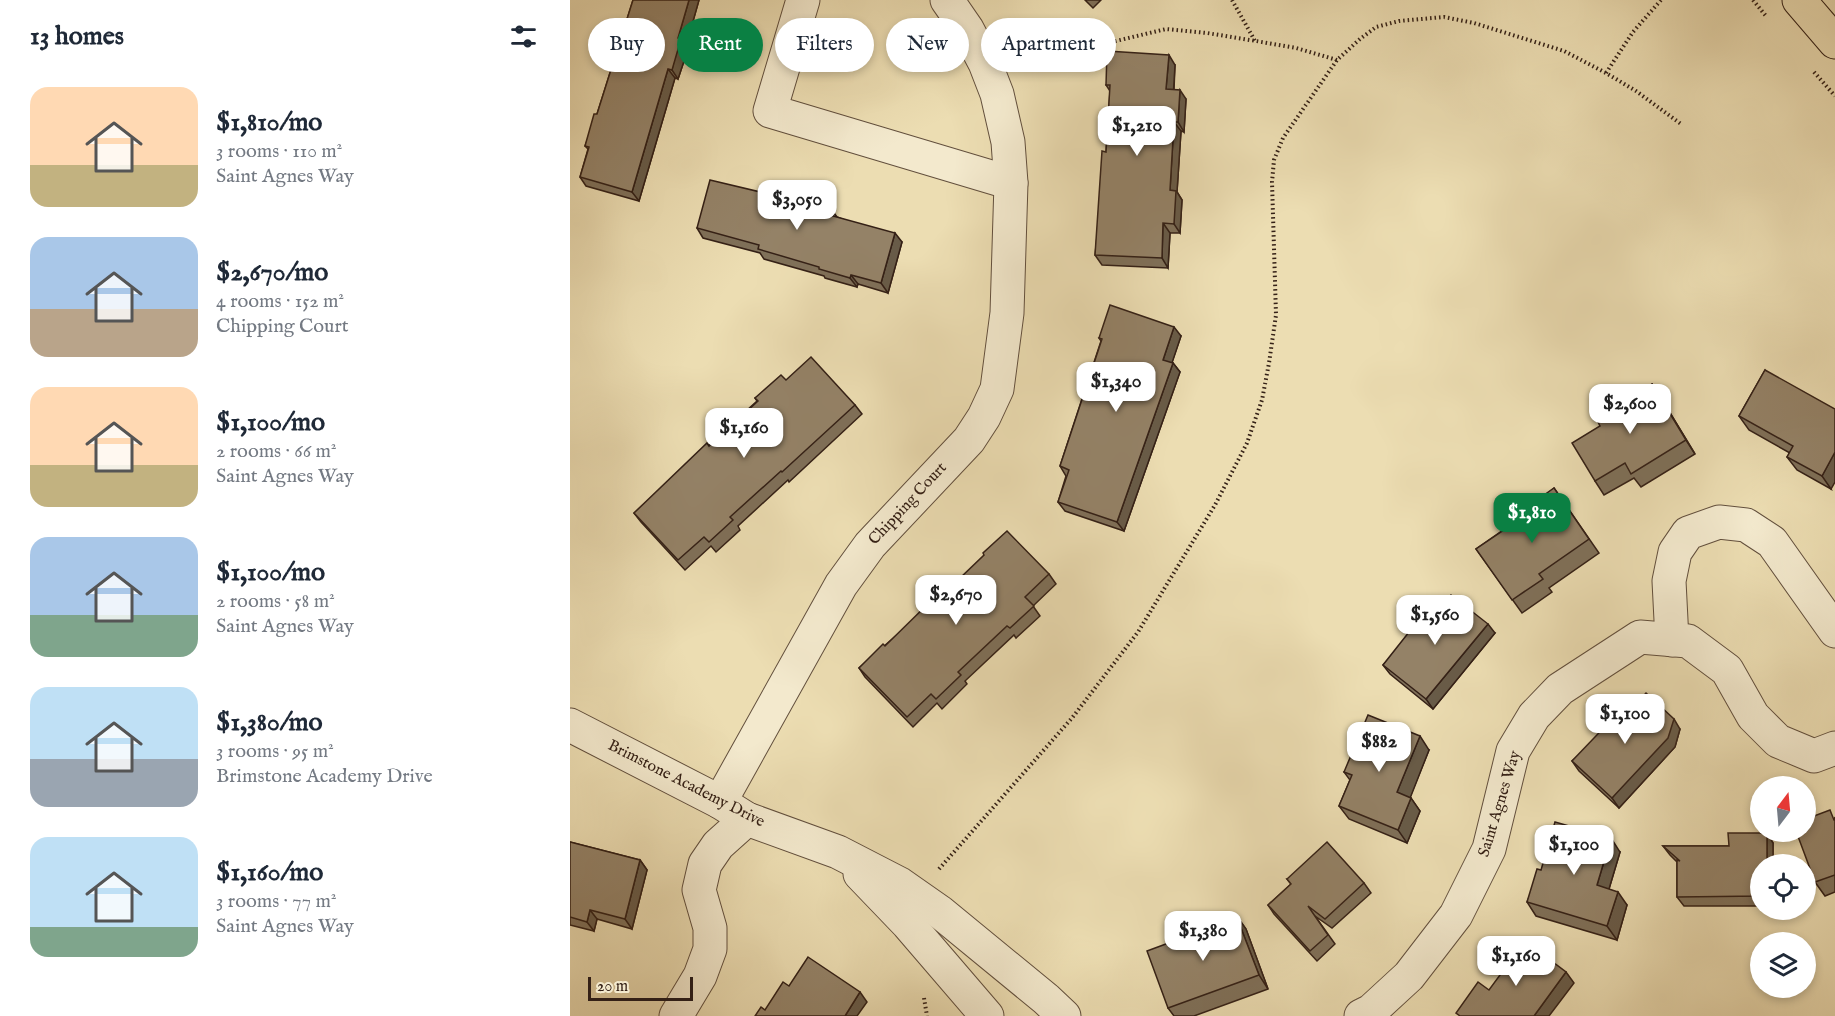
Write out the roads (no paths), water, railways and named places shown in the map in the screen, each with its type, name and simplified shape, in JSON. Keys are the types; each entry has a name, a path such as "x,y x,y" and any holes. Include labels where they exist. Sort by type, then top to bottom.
{"main road":[{"path":"1799,0 1835,42"}],"street":[{"path":"803,0 770,111 1011,183"},
{"name":"Chipping Court","path":"676,1016 700,976 710,949 710,928 699,890 705,864 718,845 841,585 870,545 969,440 984,417 997,389 1007,313 1011,183 1008,142 997,94 985,63 967,29 947,0"},
{"path":"1672,640 1670,581 1675,552 1688,533 1719,522 1746,525 1772,542 1835,631"},
{"name":"Saint Agnes Way","path":"1361,1016 1371,1011 1409,976 1456,915 1489,849 1514,751 1534,716 1560,689 1640,637 1688,641 1727,670 1753,716 1778,741 1814,756 1835,748"},
{"name":"Brimstone Academy Drive","path":"570,725 734,810 838,852 900,884 940,912 1064,1016"},
{"name":"Brimstone Academy Drive","path":"838,852 908,924 987,1016"}]}
